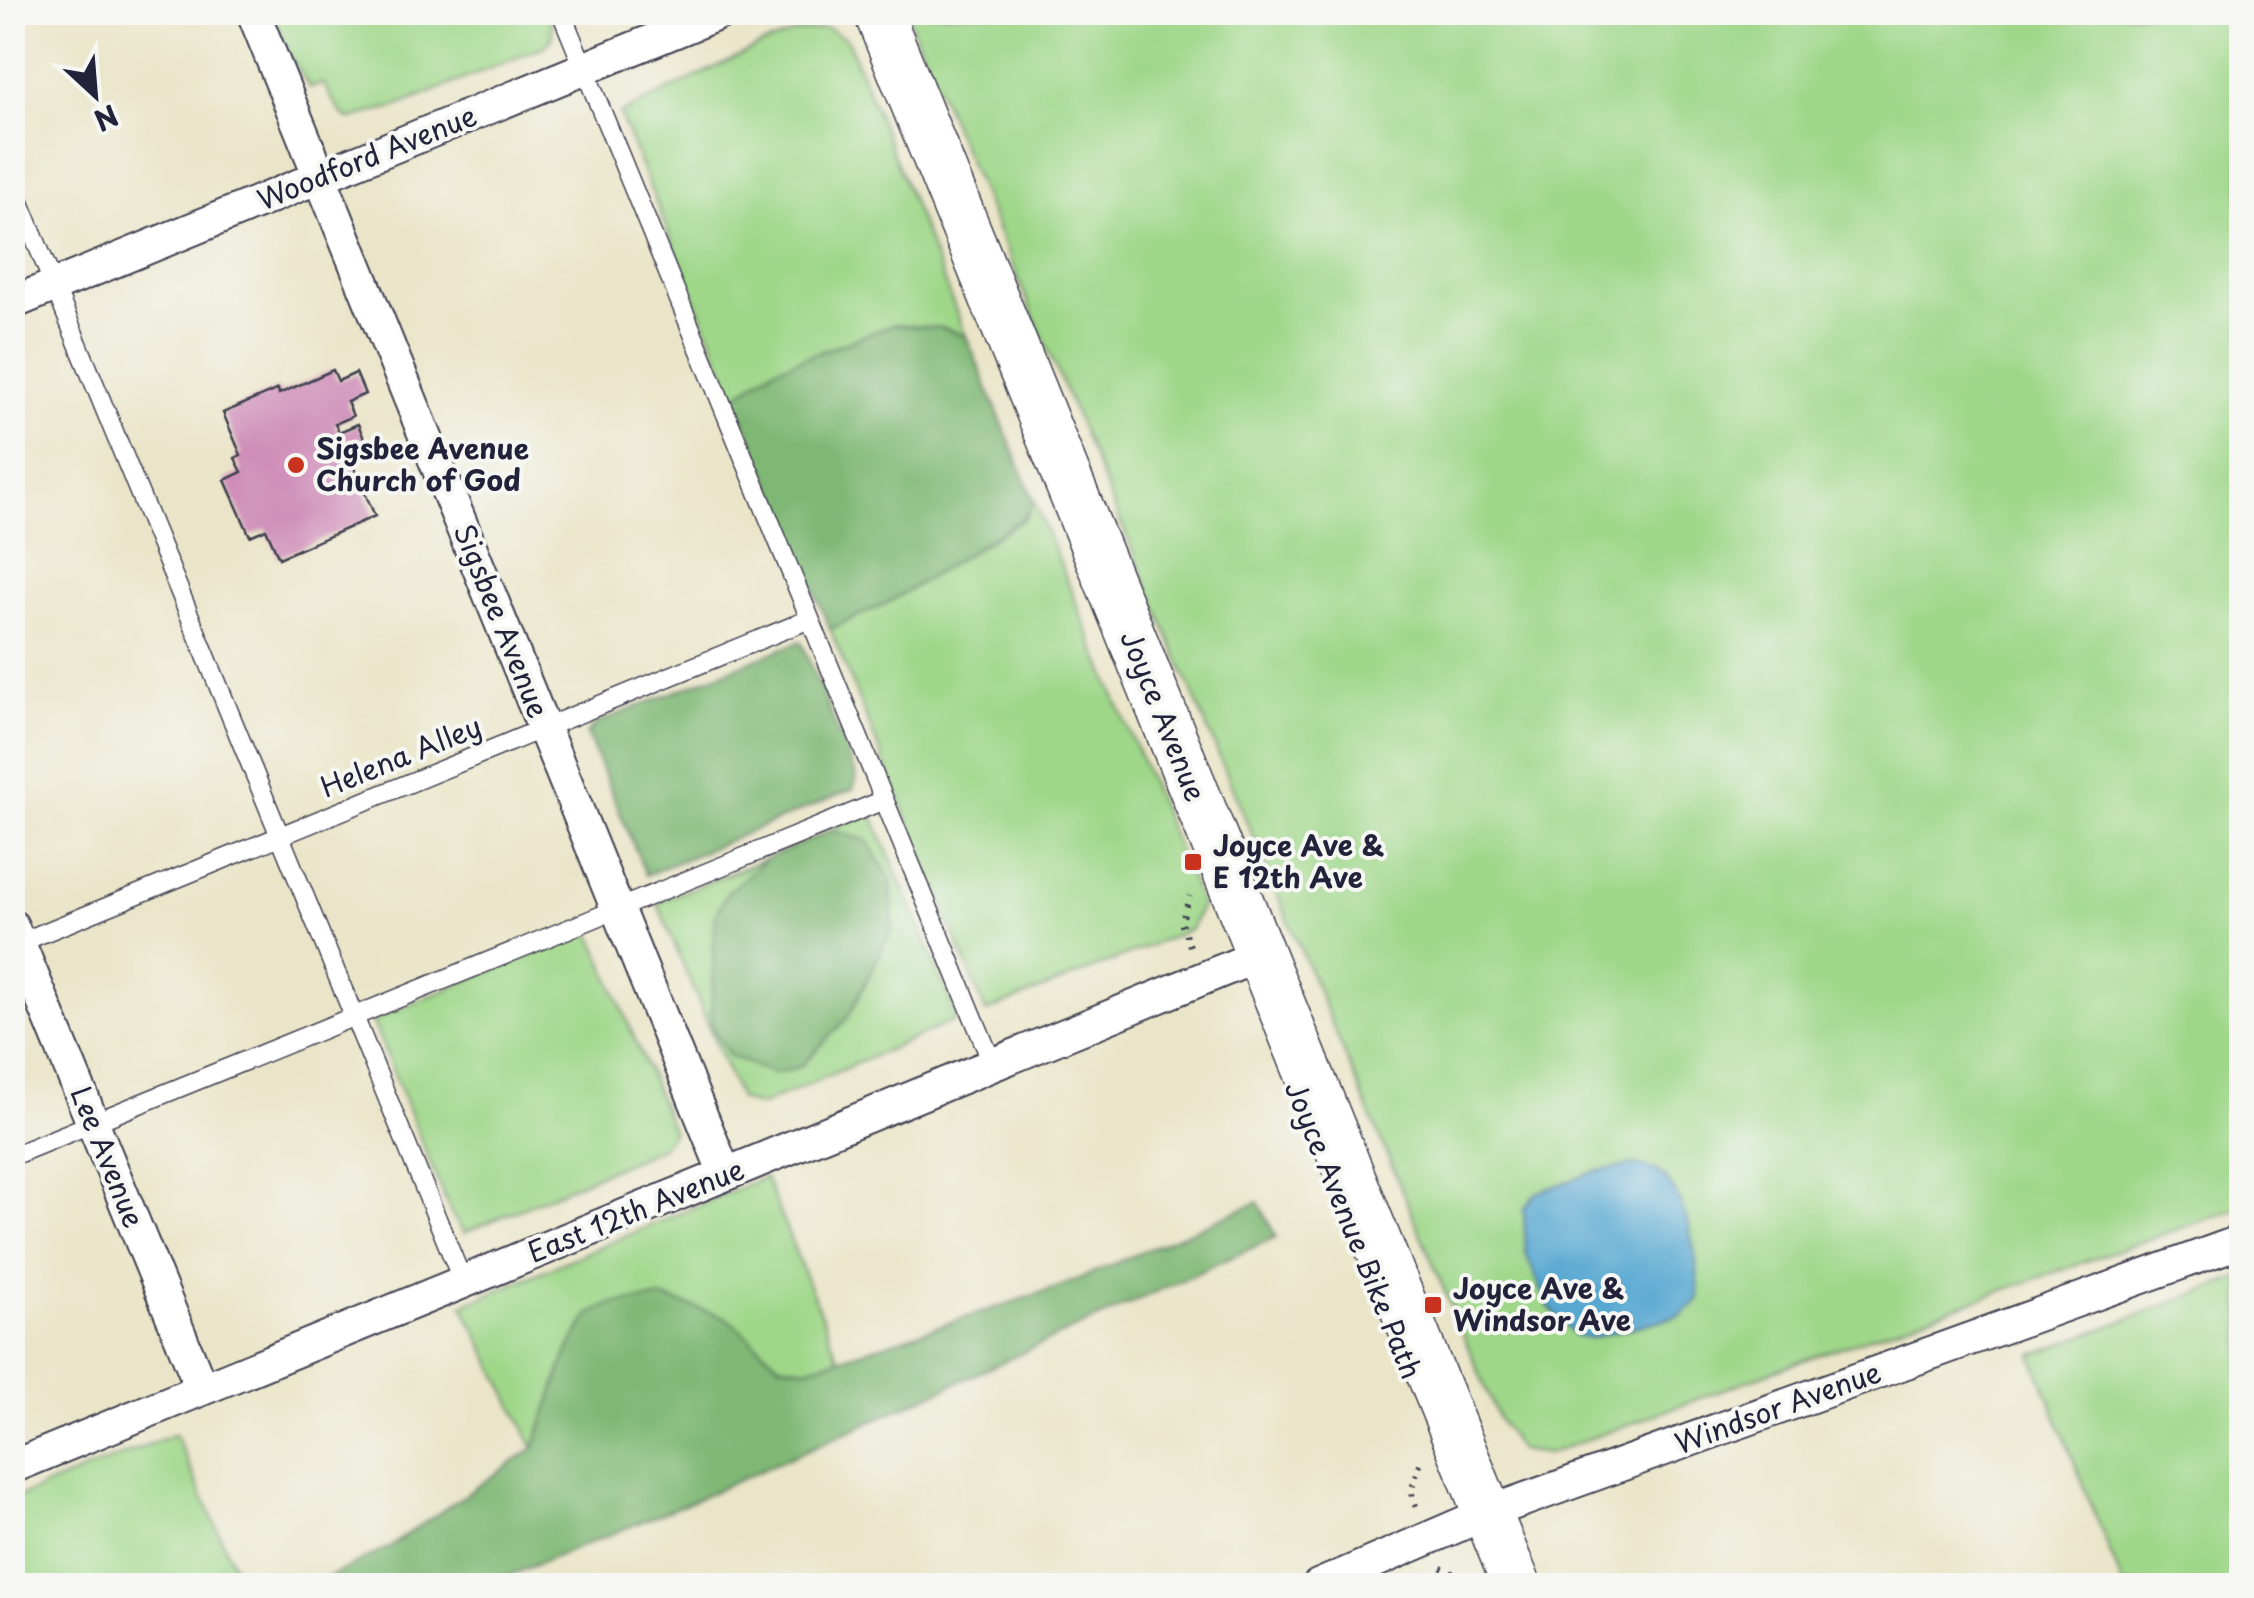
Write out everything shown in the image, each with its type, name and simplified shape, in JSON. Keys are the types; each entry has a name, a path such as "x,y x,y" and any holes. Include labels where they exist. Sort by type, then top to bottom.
{"street":[{"name":"Sigsbee Avenue","path":"253,12 726,1174"},
{"name":"Woodford Avenue","path":"12,303 722,12"},
{"name":"Joyce Avenue","path":"878,12 1517,1586"},
{"name":"Lee Avenue","path":"15,938 202,1389"},
{"name":"East 12th Avenue","path":"12,1467 1260,956"},
{"name":"Windsor Avenue","path":"1318,1586 1487,1514 2242,1240"}],"lane":[{"path":"561,12 993,1065"},
{"path":"12,182 462,1282"},
{"name":"Helena Alley","path":"15,938 280,836 810,618"},
{"path":"12,1156 884,800"}],"path":[{"path":"1193,887 1182,923 1202,980"},
{"path":"1416,1445 1422,1460 1411,1490 1425,1540 1441,1568 1474,1582 1475,1586"}],"green space":[{"path":"272,13 548,13 552,39 545,46 393,108 351,119 340,112 323,83 310,88 290,56"},
{"path":"906,13 2241,13 2241,1207 1548,1454 1519,1450 1498,1418","holes":["1674,1190 1689,1230 1698,1301 1680,1315 1591,1338 1549,1307 1526,1254 1524,1209"]},
{"path":"827,28 847,39 966,336 943,328 773,369 735,397 620,114 757,47 797,32"},
{"path":"892,325 943,328 966,336 1034,501 1025,517 891,601 830,629 735,397 773,369"},
{"path":"1034,501 1201,905 1191,929 986,1012 830,629 891,601 1025,518"},
{"path":"801,641 857,778 853,789 646,875 587,734 597,723"},
{"path":"871,811 958,1019 759,1106 739,1099 657,902 766,859 728,892 831,830"},
{"path":"831,830 868,841 891,880 893,927 849,1016 800,1067 774,1074 730,1056 711,1026 715,915 728,892 766,859"},
{"path":"590,930 673,1132 662,1147 464,1233 450,1212 372,1020"},
{"path":"765,1177 839,1359 805,1368 779,1364 726,1317 567,1353 534,1448 463,1305"},
{"path":"1258,1202 1276,1237 692,1501 486,1585 313,1585 389,1547 534,1448 567,1353 589,1315 613,1303 664,1298 726,1317 779,1364 805,1368 1062,1286"},
{"path":"2241,1277 2241,1585 2123,1585 2032,1355"},
{"path":"175,1434 242,1585 13,1585 13,1499"}],"water":[{"path":"1634,1165 1657,1171 1677,1196 1694,1250 1698,1301 1681,1315 1591,1338 1575,1335 1549,1307 1526,1254 1524,1209 1536,1193 1596,1171"}],"building":[{"name":"Sigsbee Avenue Church of God","path":"333,370 338,381 356,373 365,394 347,402 353,416 335,424 339,432 358,424 367,446 348,454 375,516 279,558 266,529 250,536 225,480 242,472 235,458 241,455 223,413"}],"place":[{"name":"Sigsbee Avenue Church of God","path":"296,465"},
{"name":"Joyce Ave & E 12th Ave","path":"1193,862"},
{"name":"Joyce Ave & Windsor Ave","path":"1433,1305"}]}
